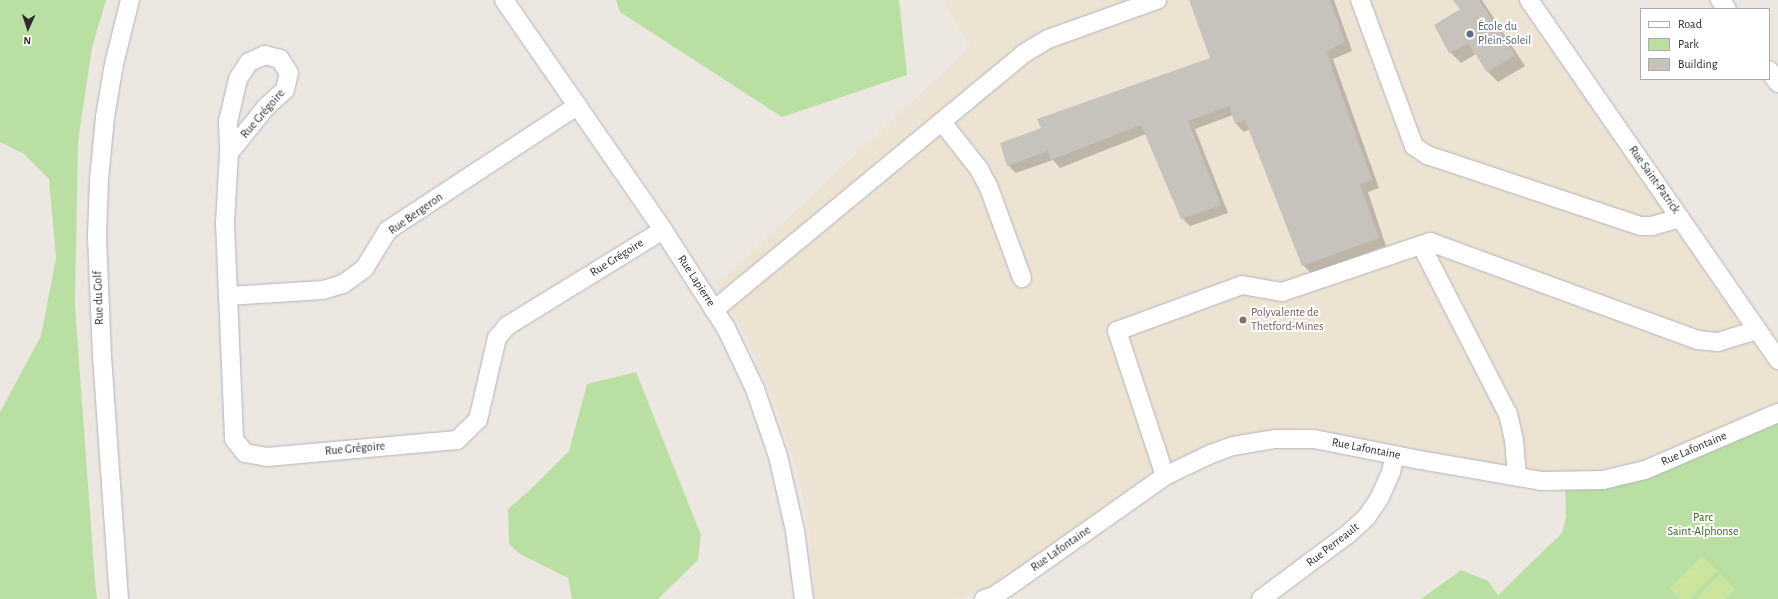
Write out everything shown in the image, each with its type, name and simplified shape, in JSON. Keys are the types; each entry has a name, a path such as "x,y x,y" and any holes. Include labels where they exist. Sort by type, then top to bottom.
{"street":[{"name":"Rue du Golf","path":"119,599 102,356 97,235 99,180 105,117 114,64 130,0"},
{"name":"Rue Lapierre","path":"504,0 663,230 726,328 755,390 778,456 795,531 804,599"},
{"path":"714,310 1023,54 1048,39 1157,0"},
{"path":"1360,0 1414,146 1427,155 1641,226 1652,226 1680,218"},
{"name":"Rue Saint-Patrick","path":"1529,0 1778,360"},
{"path":"1720,0 1726,8"},
{"name":"Rue Grégoire","path":"229,153 266,107 285,90 289,73 280,59 265,55 249,62 238,79 228,122 229,153 225,223 234,439 245,453 267,457 457,440 478,420 498,338 507,326 663,230"},
{"path":"1770,71 1778,83"},
{"name":"Rue Bergeron","path":"228,296 322,290 343,284 364,269 388,230 578,105"},
{"path":"942,122 979,169 989,188 1022,278"},
{"path":"1165,476 1117,331 1242,285 1282,292 1430,242 1698,340 1718,342 1757,330"},
{"path":"1421,245 1508,414 1514,441 1517,477"},
{"name":"Rue Lafontaine","path":"984,599 994,596 1165,476 1211,454 1233,446 1275,439 1314,439 1517,477 1566,482 1603,480 1645,470 1778,413"},
{"name":"Rue Perreault","path":"1262,599 1347,535 1366,518 1380,497 1391,472 1395,455"}],"shaded area":[{"name":"Polyvalente de Thetford-Mines","path":"943,0 1523,0 1778,361 1778,413 1645,470 1565,482 1389,443 1280,429 1223,439 1147,477 998,585 956,599 815,599 808,525 798,474 779,415 755,355 718,284 970,47"}],"green space":[{"path":"0,0 106,0 92,48 78,141 75,305 97,599 0,599 0,412 41,336 56,258 49,179 24,154 0,142"},
{"path":"616,0 899,0 907,75 782,117 620,12"},
{"path":"636,372 701,535 698,560 658,599 572,599 568,578 520,554 509,544 508,509 531,489 569,451 587,384"},
{"name":"Parc Saint-Alphonse","path":"1778,411 1778,599 1421,599 1461,570 1488,581 1498,595 1562,533 1566,517 1565,482 1603,480"},
{"path":"1702,556 1717,571 1690,599 1681,599 1670,589"},
{"path":"1720,574 1735,589 1725,599 1696,599"}],"building":[{"path":"1189,0 1330,0 1345,42 1326,51 1372,180 1360,184 1379,238 1302,266 1245,120 1235,124 1229,106 1188,121 1221,205 1181,219 1141,125 1051,160 1048,151 1007,166 1000,143 1041,128 1037,119 1210,58"},
{"name":"École du Plein-Soleil","path":"1453,0 1479,0 1515,55 1487,72 1468,43 1449,53 1434,25 1460,9"}],"place":[{"name":"École du Plein-Soleil","path":"1470,34"},
{"name":"Polyvalente de Thetford-Mines","path":"1243,320"}]}
